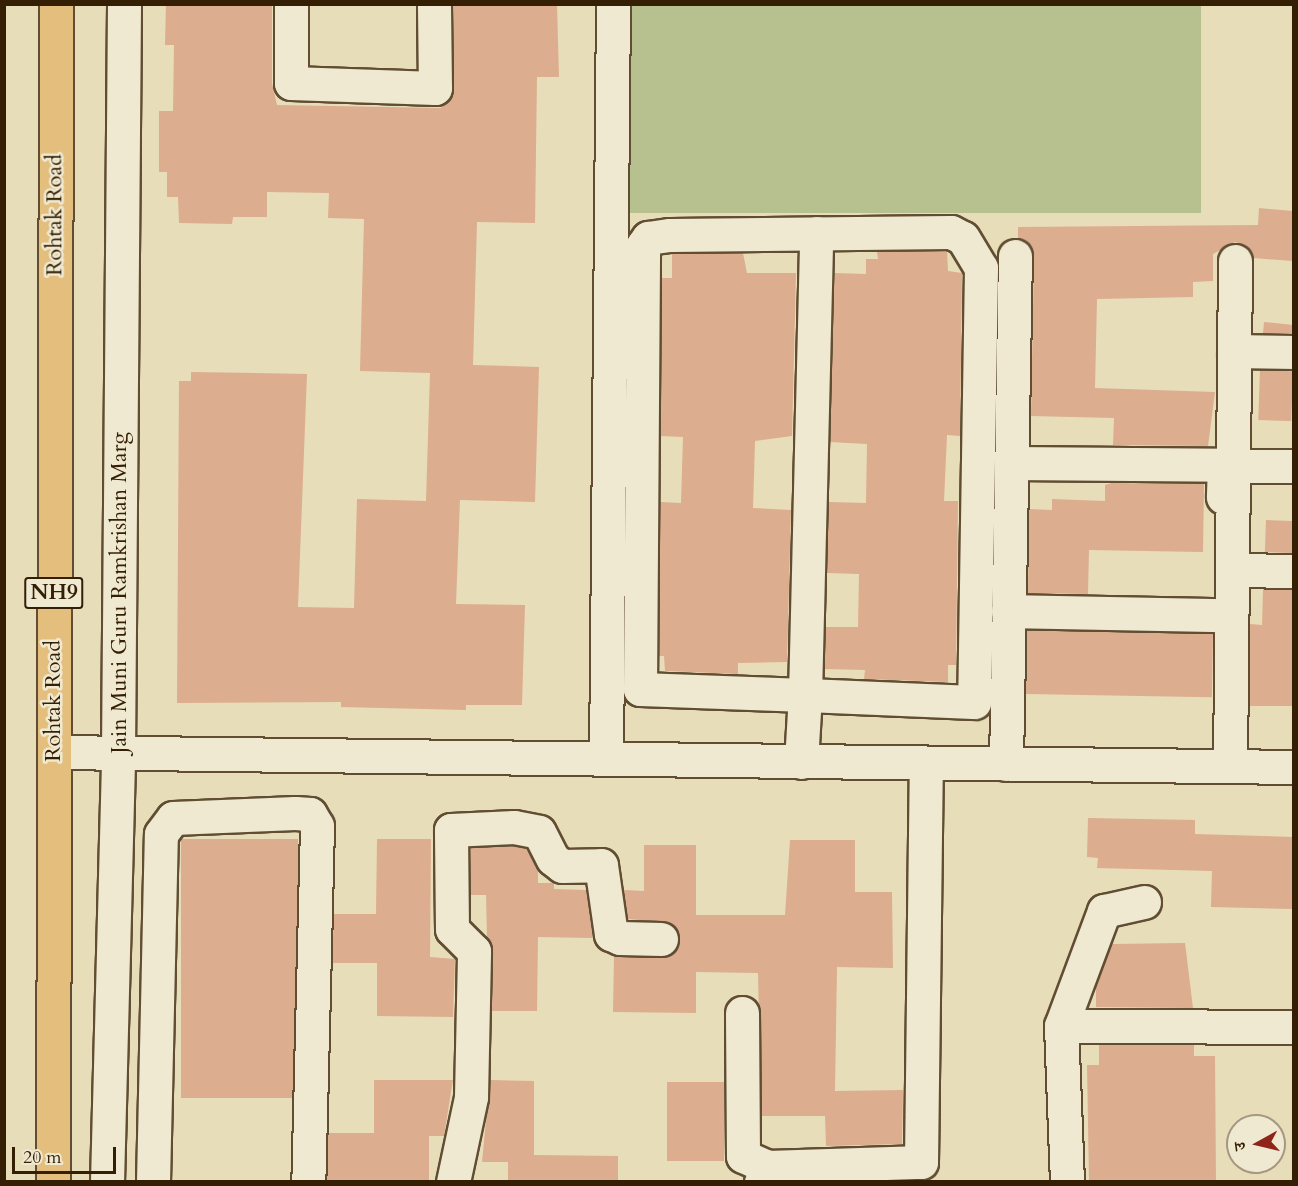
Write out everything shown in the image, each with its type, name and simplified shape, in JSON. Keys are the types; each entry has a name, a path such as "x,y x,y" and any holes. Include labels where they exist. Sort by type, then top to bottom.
{"main road":[{"name":"Rohtak Road","path":"53,1182 56,4"}],"street":[{"name":"Jain Muni Guru Ramkrishan Marg","path":"107,1182 118,753 124,4"},
{"path":"291,4 291,83 435,88 434,4"},
{"path":"606,759 613,4"},
{"path":"951,232 963,238 981,268 974,702 805,695 640,689 643,245 648,238 669,235 951,232"},
{"path":"801,762 805,695 816,233"},
{"path":"1006,764 1015,256"},
{"path":"1230,766 1235,261"},
{"path":"1234,351 1293,352"},
{"path":"1011,463 1224,465 1220,696"},
{"path":"1234,466 1293,466"},
{"path":"1233,570 1293,571"},
{"path":"1008,611 1221,615"},
{"path":"54,752 1293,767"},
{"path":"742,1013 743,1156 765,1174 921,1162 926,763"},
{"path":"153,1182 161,834 172,818 295,813 310,814 316,826 308,1182"},
{"path":"453,1182 471,1097 474,951 452,929 451,830 514,827 539,832 553,860 562,866 601,865 611,934 620,938 661,939"},
{"path":"1067,1182 1060,1026 1104,911 1143,902"},
{"path":"1060,1026 1293,1027"}],"green space":[{"path":"613,5 1201,5 1201,213 613,213"}],"building":[{"path":"166,4 272,4 272,83 277,105 441,108 454,88 453,4 557,4 559,77 537,77 535,223 477,222 473,365 539,367 535,502 460,500 456,604 525,605 522,705 466,705 466,710 341,707 341,702 177,703 179,381 191,381 191,372 307,374 298,607 354,608 357,499 426,501 430,373 360,371 364,219 328,218 329,193 267,192 267,217 233,217 232,224 179,223 178,197 167,197 167,172 159,172 159,111 173,111 174,45 165,45"},
{"path":"1259,208 1293,211 1293,261 1253,258 1245,245 1235,242 1213,254 1213,281 1193,282 1193,297 1097,299 1095,388 1215,392 1208,446 1113,445 1114,418 1031,416 1034,256 1031,246 1018,238 1018,227 1258,225"},
{"path":"947,251 948,271 962,273 960,436 947,435 944,501 958,501 956,665 948,665 948,682 864,679 865,670 824,669 825,627 858,627 859,574 827,573 828,502 866,503 867,444 830,442 834,273 866,274 866,259 878,259 877,252"},
{"path":"743,253 747,273 796,273 792,436 755,441 753,508 791,510 787,662 738,663 738,674 665,671 664,656 659,656 660,502 681,503 683,437 660,436 662,278 672,278 672,254"},
{"path":"1264,322 1293,325 1293,333 1263,333"},
{"path":"1260,370 1293,371 1291,421 1258,420"},
{"path":"1112,483 1204,484 1203,552 1089,550 1088,594 1028,593 1029,509 1052,510 1052,499 1105,501 1105,485"},
{"path":"1266,520 1293,521 1292,553 1265,552"},
{"path":"1263,589 1293,590 1293,706 1249,706 1250,624 1262,625"},
{"path":"1027,630 1213,633 1212,697 1026,694"},
{"path":"1088,818 1195,820 1195,834 1293,837 1293,909 1211,907 1212,871 1097,868 1098,858 1087,857"},
{"path":"181,839 298,839 298,1098 181,1098"},
{"path":"377,839 431,839 430,957 455,959 453,1017 377,1016 377,963 332,963 334,914 376,914"},
{"path":"790,840 855,840 855,892 892,892 893,968 837,967 835,1091 903,1090 902,1144 826,1146 825,1116 761,1116 758,973 696,972 696,1013 613,1012 614,955 661,958 677,949 680,940 670,923 628,919 624,890 644,891 644,845 696,845 696,915 785,915"},
{"path":"515,846 526,849 538,870 538,883 554,883 554,889 586,890 593,938 538,937 537,1011 492,1011 493,951 487,937 486,895 470,895 470,848"},
{"path":"1185,943 1193,1008 1096,1007 1096,986 1112,944"},
{"path":"1099,1045 1194,1045 1194,1056 1215,1056 1216,1182 1089,1182 1087,1065 1099,1065"},
{"path":"374,1080 453,1080 444,1136 429,1136 429,1182 327,1182 328,1133 374,1133"},
{"path":"490,1080 534,1081 534,1155 618,1156 618,1182 508,1182 508,1162 482,1162"},
{"path":"667,1082 724,1082 724,1161 667,1161"}]}
